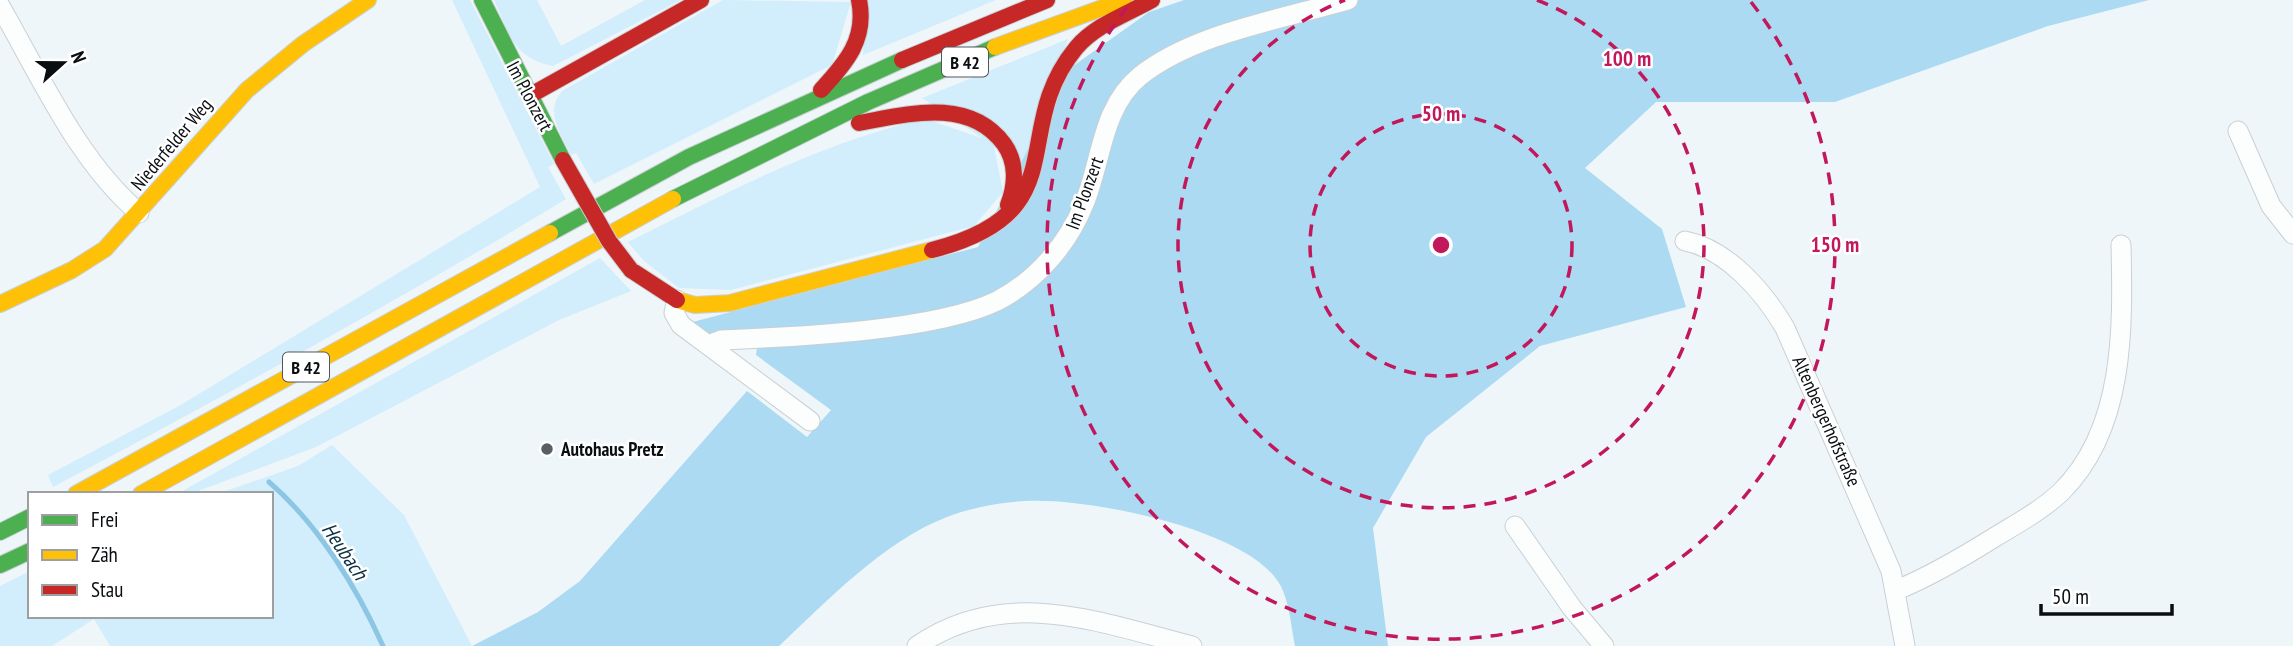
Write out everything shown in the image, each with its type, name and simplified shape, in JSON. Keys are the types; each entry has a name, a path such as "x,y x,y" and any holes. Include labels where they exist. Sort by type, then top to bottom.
{"main road":[{"name":"Niederfelder Weg","path":"0,304 91,259 110,244 247,90 296,48 368,0"},
{"name":"Im Plonzert","path":"482,0 529,96 609,241 631,270 677,300"},
{"path":"529,96 701,0"},
{"path":"813,98 856,47 863,23 859,0"},
{"name":"B 42","path":"80,492 604,202 813,98 1047,0"},
{"name":"B 42","path":"145,492 591,241 809,131 979,56 1124,0"},
{"path":"677,300 695,305 730,303 956,244 994,225 1024,199 1031,180 1046,107 1064,65 1077,47 1093,33 1152,0"},
{"path":"809,131 918,112 955,113 983,123 1004,143 1014,166 1010,203 994,225"},
{"path":"0,532 28,518"},
{"path":"0,565 28,552"}],"street":[{"name":"Im Plonzert","path":"708,345 721,340 908,323 962,314 998,300 1047,261 1071,232 1090,188 1110,114 1139,77 1196,46 1348,0"},
{"path":"0,6 84,147 116,190 139,213"},
{"path":"2238,131 2271,206 2293,234"},
{"name":"Altenbergerhofstraße","path":"1685,241 1705,247 1722,258 1760,294 1778,316 1856,487 1897,590 1905,646"},
{"path":"1897,590 1964,557 2038,510 2061,491 2084,464 2103,425 2113,386 2122,313 2121,245"},
{"path":"677,300 675,318 810,421"},
{"path":"1515,526 1572,608 1604,646"},
{"path":"917,646 956,625 990,614 1021,610 1088,620 1192,646"}],"shaded area":[{"path":"452,0 470,0 554,164 548,167 566,199 311,347 53,487 48,475 179,406 540,187"},
{"path":"494,0 537,0 561,46 645,0 681,0 553,66 529,57 521,50 509,33"},
{"path":"723,0 851,2 832,65 594,184 576,153 571,155 556,123 554,107 562,91"},
{"path":"867,0 996,0 863,55"},
{"path":"1184,0 2149,0 2048,26 1835,102 1656,102 1585,168 1662,229 1686,307 1540,346 1426,437 1373,528 1388,646 1295,646 1287,603 1277,580 1258,562 1231,545 1198,531 1085,504 1025,501 986,506 956,514 901,541 857,574 779,646 472,646 538,612 580,581 747,391 807,437 831,410 756,355 759,333 702,335 685,324 978,247 1069,69 1149,12"},
{"path":"1068,39 1027,168 922,98"},
{"path":"926,119 993,142 1003,192 974,226 731,290 679,288 644,261 628,242 811,155 848,141"},
{"path":"600,258 631,291 559,320 316,447 195,492 181,492"},
{"path":"332,445 404,515 472,646 110,646 94,619 52,646 0,646 0,586 28,572 28,618 273,618 273,492 223,492 298,466"}],"waterway":[{"name":"Heubach","path":"269,482 304,517 335,558 383,646"}],"traffic: fast":[{"path":"482,0 563,160"},
{"path":"673,199 868,102 995,47"},
{"path":"550,233 689,157 902,60"},
{"path":"0,532 28,518"},
{"path":"0,565 28,552"}],"traffic: slow":[{"path":"0,304 72,270 105,249 247,90 303,44 368,0"},
{"path":"995,47 1124,0"},
{"path":"145,492 673,199"},
{"path":"80,492 550,233"},
{"path":"677,300 695,305 730,303 932,250"}],"traffic: jam":[{"path":"529,96 701,0"},
{"path":"821,90 852,50 860,27 859,0"},
{"path":"902,60 1047,0"},
{"path":"932,250 978,234 1007,214 1024,192 1034,166 1045,110 1056,79 1076,48 1102,26 1152,0"},
{"path":"859,123 917,113 937,113 956,114 990,129 1004,144 1013,166 1013,190 1008,205"},
{"path":"563,160 609,241 631,270"},
{"path":"631,270 677,300"}],"place":[{"name":"Autohaus Pretz","path":"547,449"}]}
